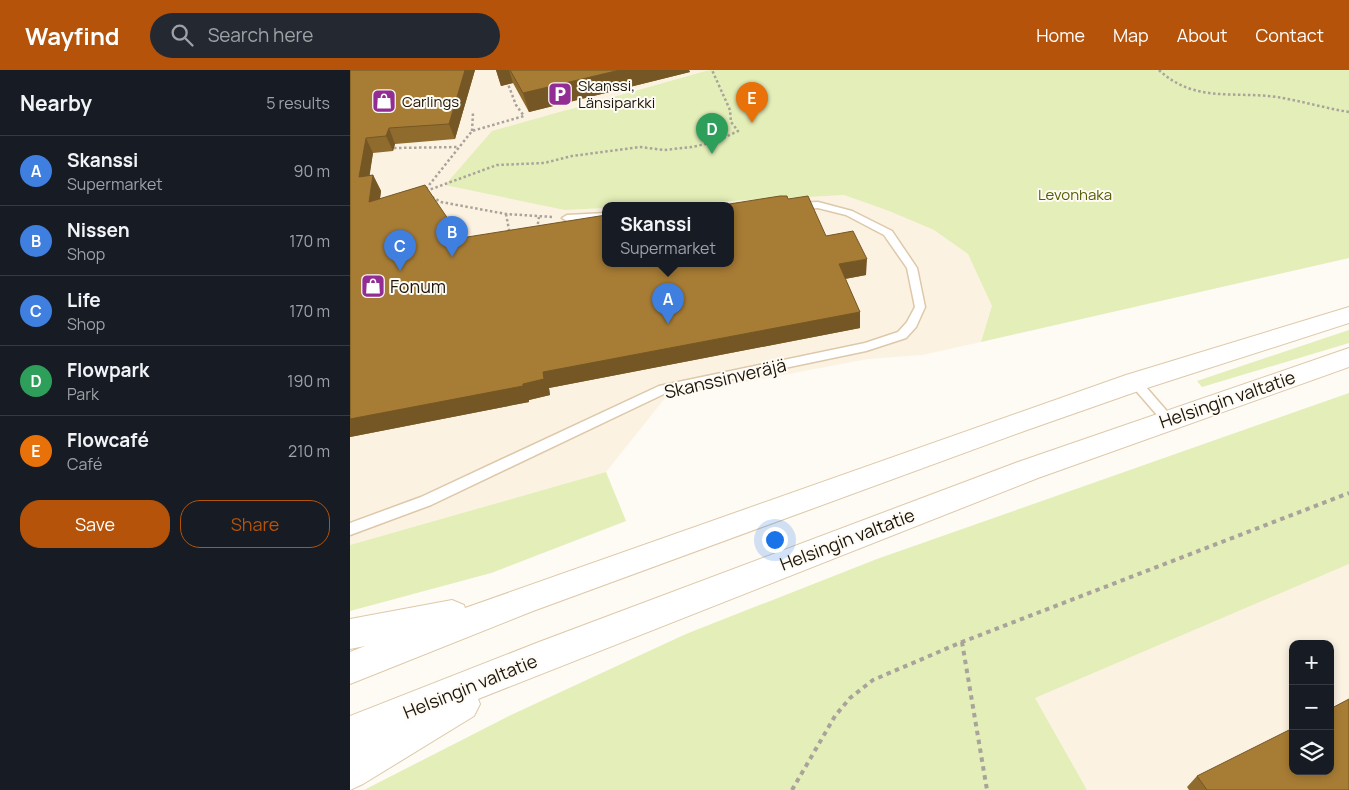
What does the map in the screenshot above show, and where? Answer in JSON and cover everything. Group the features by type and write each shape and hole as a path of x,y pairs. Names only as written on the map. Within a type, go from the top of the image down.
{"highway":[{"path":"350,668 522,602 1135,382 1349,315"},
{"name":"Helsingin valtatie","path":"350,734 538,658 1028,470 1349,357"},
{"path":"350,634 522,602"},
{"path":"350,771 538,658"}],"lane":[{"name":"Skanssinveräjä","path":"350,529 426,501 663,389 866,347 902,335 912,324 920,307 912,268 900,248 888,234 849,213 818,205 789,206"},
{"path":"567,218 602,216"},
{"path":"1135,382 1168,420"}],"path":[{"path":"423,192 497,165 544,163 572,156 640,147 664,150 692,148 715,142 738,131 732,122 730,110 712,70"},
{"path":"1159,70 1175,86 1186,90 1209,94 1266,96 1349,112"},
{"path":"423,192 472,131 524,116 516,105 508,84"},
{"path":"472,131 473,113"},
{"path":"394,148 459,147"},
{"path":"423,192 441,202 506,214 567,218"},
{"path":"440,207 441,202"},
{"path":"506,214 512,241"},
{"path":"539,217 537,229 545,229"},
{"path":"792,790 835,716 850,698 874,680 962,642 1349,493"},
{"path":"962,642 987,790"}],"shaded area":[{"path":"350,70 709,70 568,109 565,210 602,208 602,267 734,267 734,202 714,202 844,195 934,230 968,254 993,306 981,342 922,355 868,359 666,397 606,472 350,545"},
{"path":"1349,564 1349,790 1087,790 1035,698"}],"green space":[{"name":"Levonhaka","path":"709,70 1349,70 1349,258 981,342 992,306 968,254 934,230 844,195 714,202 602,202 602,208 565,210 445,185 492,131"},
{"path":"1349,330 1349,343 1202,387 1197,381"},
{"path":"1349,393 1349,564 1035,698 1087,790 364,790 511,715 686,634 877,559"},
{"path":"606,472 626,521 491,573 350,611 350,545"}],"building":[{"path":"350,70 465,70 449,124 389,128 386,136 366,138 359,177 373,175 369,202 425,185 461,238 602,216 602,267 734,267 734,203 780,196 787,196 788,199 808,196 826,236 853,231 867,259 839,264 860,312 543,372 544,379 523,384 523,386 350,419"},
{"path":"510,70 620,70 523,93"},
{"path":"1349,699 1349,790 1207,790 1197,776 1289,730 1289,775 1334,775 1334,707"}],"place":[{"name":"Skanssi, Länsiparkki","path":"560,94"},
{"name":"Carlings","path":"384,101"},
{"name":"Flowcafé","path":"752,123"},
{"name":"Flowpark","path":"712,154"},
{"name":"Nissen","path":"452,257"},
{"name":"Life","path":"400,271"},
{"name":"Fonum","path":"373,286"},
{"name":"Skanssi","path":"668,324"}]}
